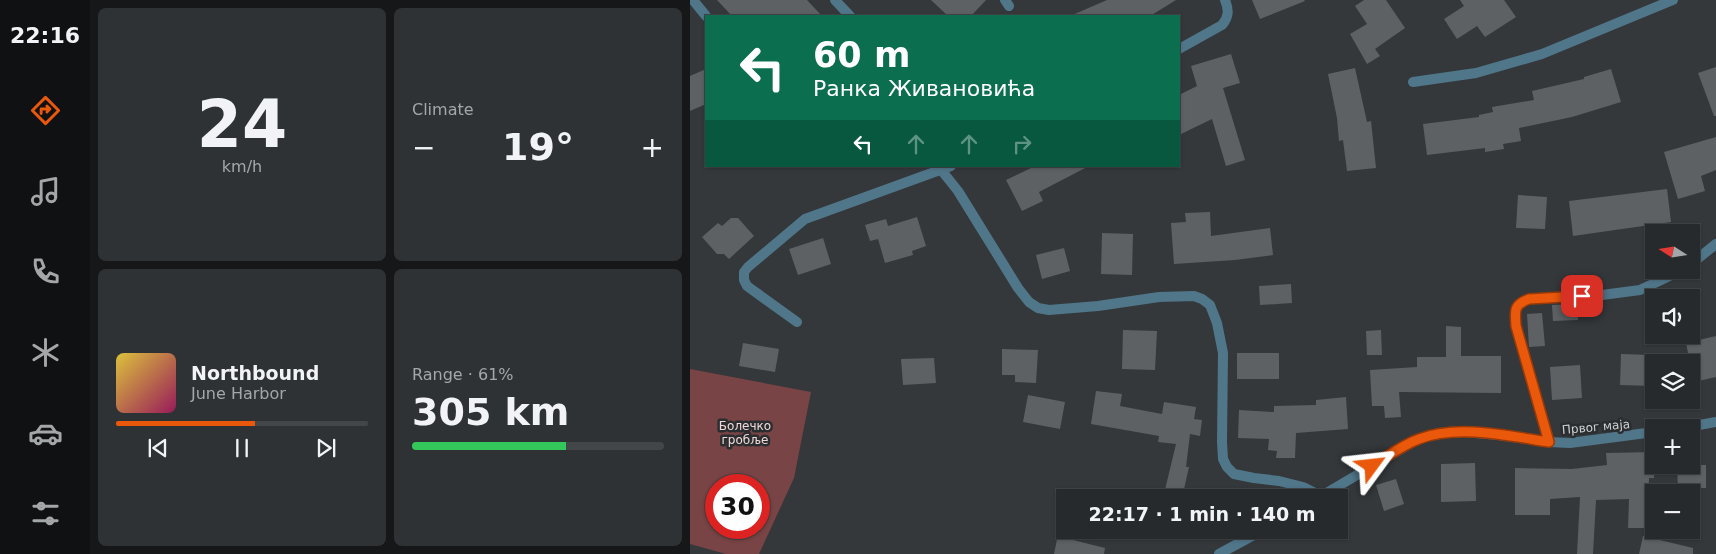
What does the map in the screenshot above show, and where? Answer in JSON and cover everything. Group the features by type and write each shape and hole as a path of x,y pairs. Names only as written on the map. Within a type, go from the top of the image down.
{"street":[{"path":"693,0 705,15"},
{"path":"835,0 849,15"},
{"path":"1180,47 1222,25 1227,20 1228,12 1225,0"},
{"path":"1413,82 1476,73 1542,54 1673,0"},
{"path":"798,322 747,286 744,280 744,272 753,261 805,219 944,168 1018,288 1029,302 1038,308 1059,311 1159,297 1194,296 1210,305 1217,323 1223,353 1222,442 1223,459 1227,467 1234,474 1279,481 1307,489"},
{"path":"1700,257 1716,244"},
{"path":"1549,442 1516,326 1516,306 1529,299 1602,295 1640,290 1663,279"},
{"path":"1700,425 1716,422"},
{"name":"Првог маја","path":"1332,489 1418,439 1438,433 1464,432 1570,443 1645,433"},
{"path":"1219,554 1246,539"}],"green space":[{"name":"Болечко гробље","path":"690,369 811,392 794,478 770,530 770,474 705,474 705,539 766,539 759,554 726,554 690,544"}],"building":[{"path":"717,0 807,0 821,15 731,15"},
{"path":"931,0 986,0 972,15 947,15"},
{"path":"1107,0 1176,0 1152,15 1072,15"},
{"path":"1252,0 1304,0 1305,1 1260,19"},
{"path":"1364,0 1386,0 1405,28 1375,49 1380,56 1367,64 1350,34 1367,24 1355,6"},
{"path":"1460,0 1504,0 1516,17 1485,37 1477,26 1457,39 1444,19 1464,6"},
{"path":"1231,54 1240,83 1223,88 1245,160 1226,166 1212,119 1180,135 1180,94 1197,86 1191,66"},
{"path":"1716,67 1716,116 1714,116 1698,73"},
{"path":"1355,68 1367,122 1371,121 1376,168 1347,171 1343,140 1339,141 1337,118 1328,74"},
{"path":"705,69 705,104 690,111 690,76"},
{"path":"1611,69 1621,102 1572,117 1519,128 1521,141 1503,144 1504,149 1485,152 1485,148 1427,155 1423,124 1479,117 1479,115 1493,112 1492,107 1534,100 1532,91 1584,79 1584,77"},
{"path":"1716,137 1716,170 1701,176 1705,191 1678,199 1664,152"},
{"path":"1033,167 1087,167 1039,192 1043,201 1022,211 1006,180"},
{"path":"1667,189 1671,222 1645,224 1645,226 1573,236 1569,201"},
{"path":"1518,195 1547,197 1545,229 1516,228"},
{"path":"1210,212 1211,236 1270,228 1273,255 1235,260 1174,264 1171,223 1186,222 1185,213"},
{"path":"917,217 926,246 912,251 913,255 885,263 878,239 870,241 865,225 886,219 888,226"},
{"path":"731,218 738,218 754,236 729,259 724,254 717,254 702,237 718,223 722,226"},
{"path":"1102,233 1133,234 1132,275 1101,274"},
{"path":"823,238 831,264 798,275 789,249"},
{"path":"1064,248 1070,271 1042,279 1036,255"},
{"path":"1291,284 1292,303 1260,305 1259,286"},
{"path":"1577,304 1578,320 1553,321 1552,305"},
{"path":"1542,313 1545,346 1529,347 1527,314"},
{"path":"1446,326 1461,327 1461,356 1501,356 1501,393 1399,392 1401,417 1385,418 1384,406 1372,406 1370,370 1417,367 1417,357 1446,357"},
{"path":"1123,330 1157,331 1155,370 1122,369"},
{"path":"1381,330 1382,355 1367,355 1366,331"},
{"path":"1716,336 1716,377 1700,381 1700,354 1688,354 1686,344 1700,344 1700,340"},
{"path":"743,343 779,349 775,372 739,366"},
{"path":"1002,349 1038,350 1036,383 1015,382 1015,375 1002,375"},
{"path":"1237,353 1279,353 1279,379 1237,379"},
{"path":"1621,354 1645,355 1645,386 1620,385"},
{"path":"934,358 936,383 903,385 901,359"},
{"path":"1580,365 1582,398 1552,400 1550,367"},
{"path":"1096,391 1122,394 1120,406 1162,414 1164,402 1196,407 1194,419 1202,420 1200,436 1190,434 1186,467 1189,467 1184,489 1165,489 1176,444 1158,442 1159,436 1091,424"},
{"path":"1028,395 1065,402 1060,429 1023,422"},
{"path":"1346,397 1348,429 1296,433 1295,458 1276,458 1277,451 1268,450 1269,439 1238,438 1239,410 1274,412 1274,406 1316,405 1316,400"},
{"path":"1645,452 1645,474 1654,474 1654,478 1649,478 1649,484 1645,484 1645,528 1628,528 1629,499 1596,500 1593,554 1577,554 1580,497 1550,499 1550,515 1515,515 1515,468 1572,469 1607,465 1606,453"},
{"path":"1475,463 1476,501 1441,502 1441,464"},
{"path":"1700,465 1706,465 1706,488 1700,488 1700,484 1678,484 1677,474 1700,474"},
{"path":"1396,479 1404,504 1384,511 1376,485"},
{"path":"1643,536 1645,539 1656,539 1693,548 1693,554 1639,554"},
{"path":"1057,539 1073,539 1105,548 1104,554 1054,554"}],"route":[{"path":"1372,466 1418,439 1438,433 1464,432 1549,442 1516,326 1516,306 1529,299 1582,296"}]}
